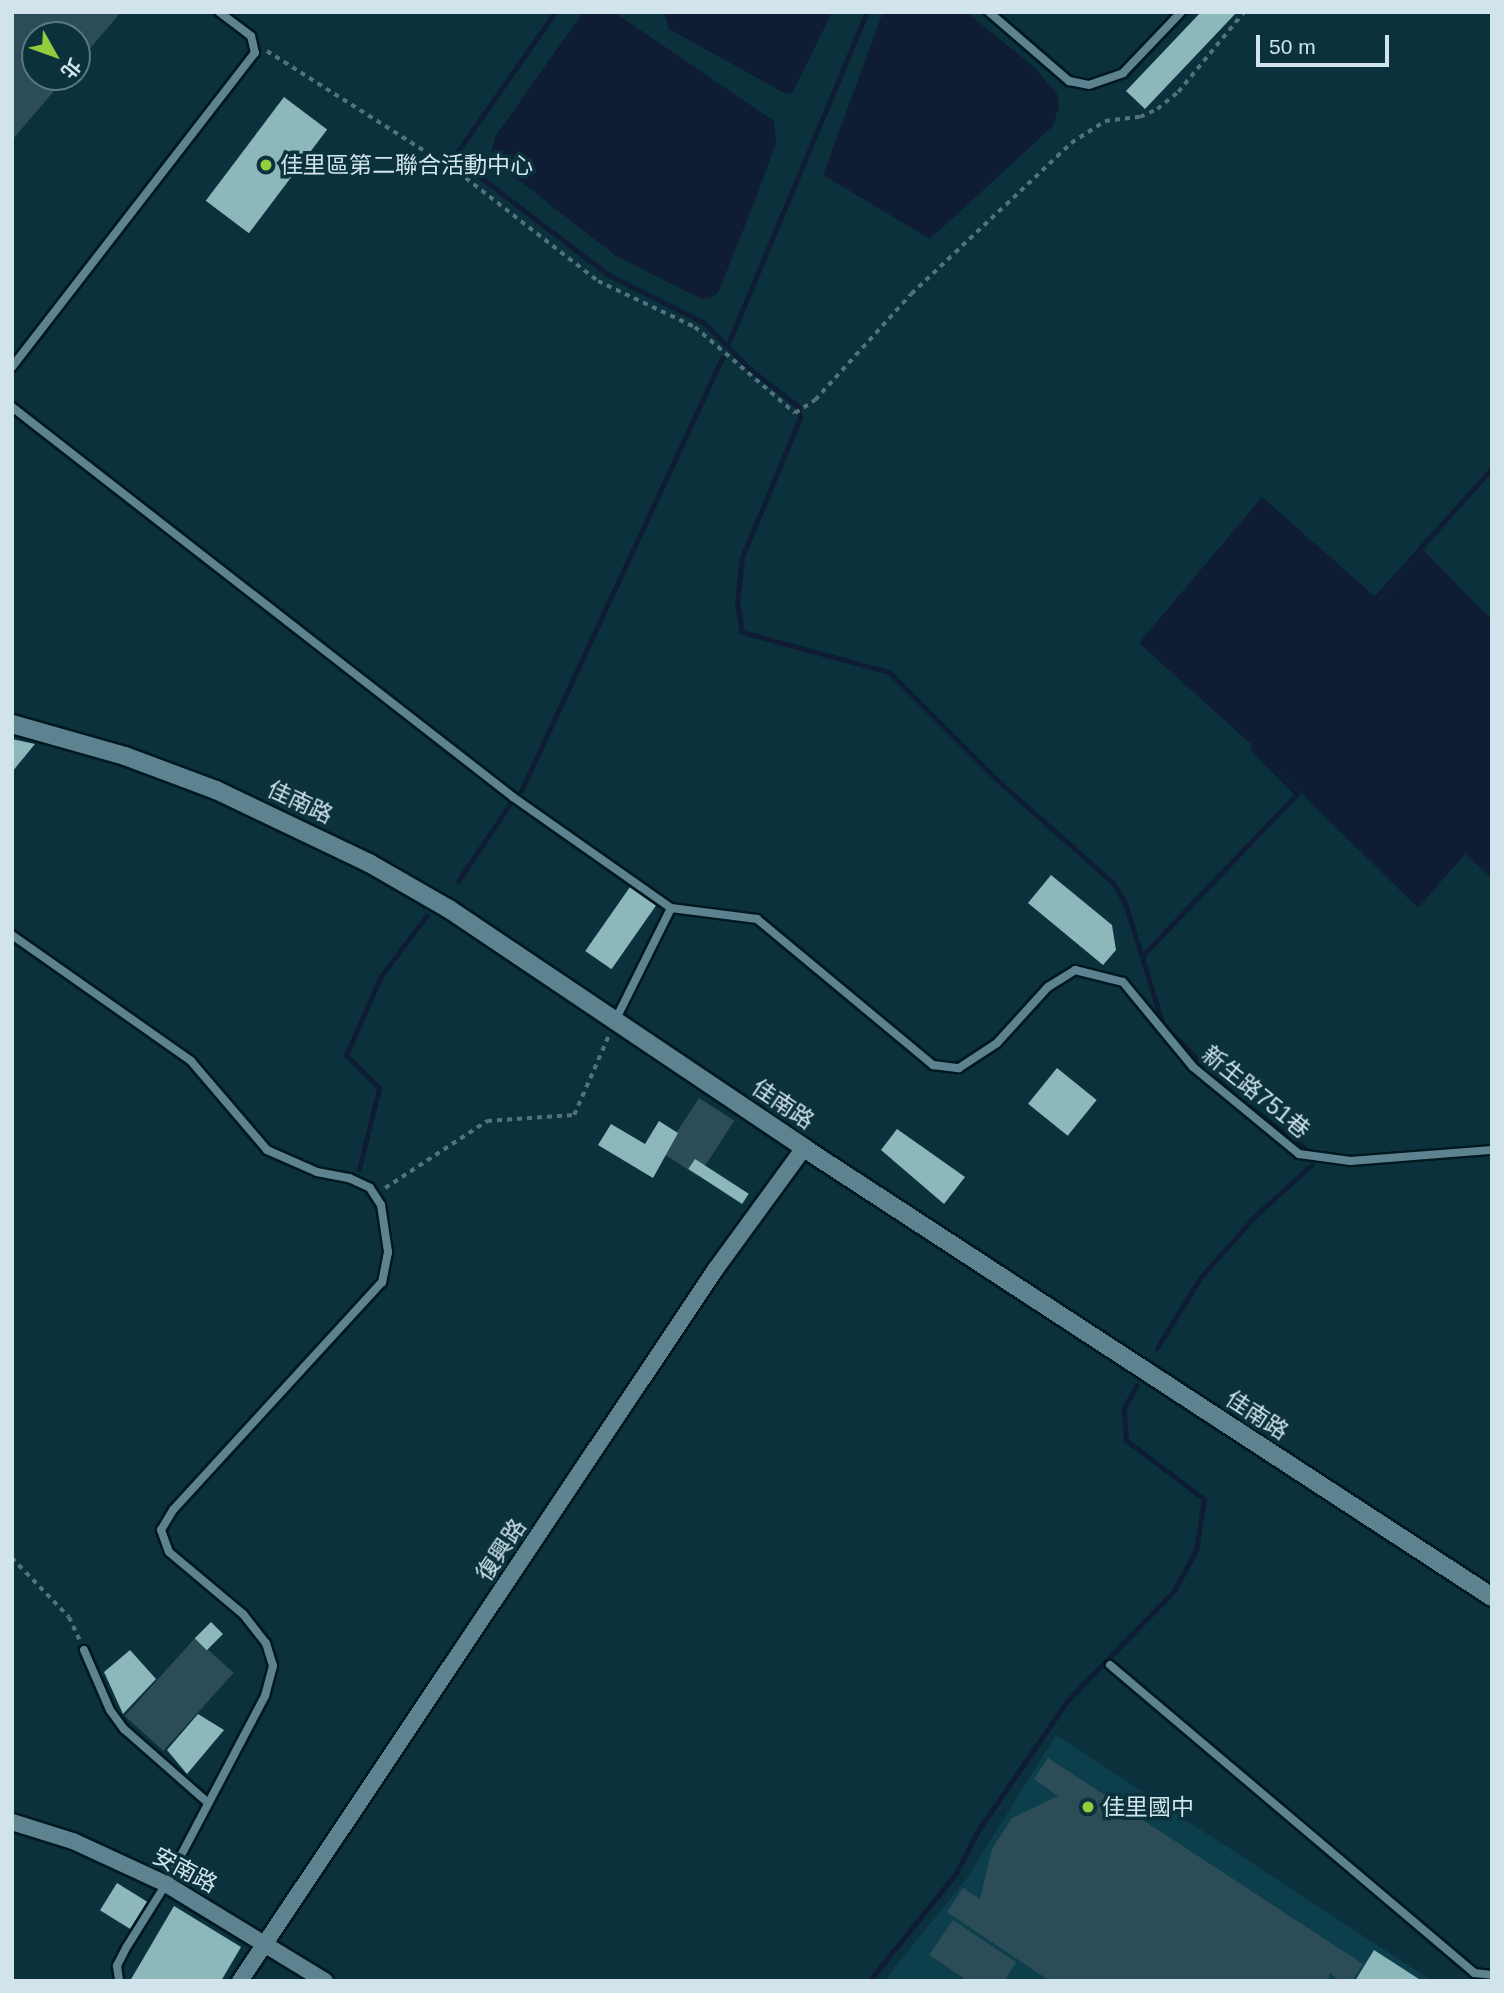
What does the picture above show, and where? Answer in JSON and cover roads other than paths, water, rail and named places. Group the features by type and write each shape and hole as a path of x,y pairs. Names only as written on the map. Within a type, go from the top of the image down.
{"street":[{"name":"佳南路","path":"12,724 125,756 190,780 346,851 449,909 804,1148 1492,1597"},
{"name":"復興路","path":"240,1981 707,1281 804,1148"},
{"name":"安南路","path":"12,1822 73,1841 166,1884 266,1941 325,1981"}],"lane":[{"path":"12,367 254,53 251,36 219,12"},
{"path":"989,12 1069,81 1089,85 1123,73 1181,12"},
{"path":"12,407 513,797 671,908 615,1021"},
{"name":"新生路751巷","path":"671,908 757,919 933,1065 959,1068 998,1043 1048,987 1076,970 1123,982 1192,1066 1299,1154 1351,1161 1492,1150"},
{"path":"12,935 191,1061 267,1150 317,1172 349,1178 370,1188 381,1205 388,1252 382,1282 173,1510 161,1530 169,1552 243,1614 266,1643 273,1666 265,1696 166,1884 117,1966 119,1981"},
{"path":"84,1650 110,1710 124,1729 207,1802"},
{"path":"1110,1665 1474,1973 1492,1975"}],"waterway":[{"path":"555,12 454,157 607,274 703,322 751,370 798,406 800,418 742,557 737,602 742,632 889,672 996,779 1113,883 1125,903 1163,1025 1233,1094 1305,1148"},
{"path":"728,344 867,12"},
{"path":"521,791 722,357"},
{"path":"1373,601 1492,468"},
{"path":"1142,956 1297,794 1253,749 1259,742"},
{"path":"458,881 510,804"},
{"path":"359,1169 379,1088 346,1055 381,976 427,915"},
{"path":"1157,1348 1200,1278 1253,1218 1311,1165"},
{"path":"869,1981 956,1873 977,1832 1067,1701 1174,1591 1196,1550 1204,1499 1126,1440 1124,1408 1137,1385"}],"place":[{"name":"佳里區第二聯合活動中心","path":"266,165"},
{"name":"佳里國中","path":"1088,1807"}]}
